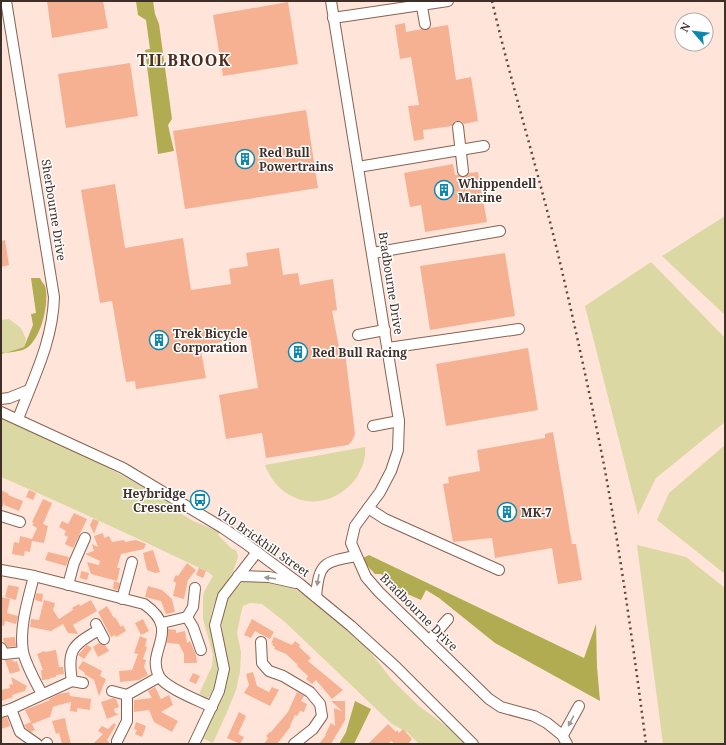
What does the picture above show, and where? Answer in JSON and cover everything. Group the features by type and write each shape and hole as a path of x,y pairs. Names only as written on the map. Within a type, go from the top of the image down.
{"street":[{"name":"Sherbourne Drive","path":"6,1 5,19 54,297 52,328 18,419"},
{"name":"Bradbourne Drive","path":"330,1 373,254 399,421 398,450 391,471 380,492 355,526 351,543 366,577 379,592 477,688 501,707 534,716 547,723 565,740"},
{"path":"333,18 422,3 448,1"},
{"path":"422,3 425,24"},
{"path":"458,127 463,171"},
{"path":"358,167 484,146"},
{"path":"373,254 500,231"},
{"path":"388,348 519,329"},
{"path":"358,335 385,330"},
{"path":"1,399 9,398 29,390"},
{"name":"V10 Brickhill Street","path":"1,412 123,468 223,528 245,543 300,584 351,626 396,667 473,744"},
{"path":"373,426 399,421"},
{"path":"368,508 385,519 499,570"},
{"path":"1,516 22,521"},
{"path":"68,585 74,563 85,538"},
{"path":"199,743 219,691 224,669 215,625 223,596 257,552"},
{"path":"316,597 320,571 325,565 333,560 356,556"},
{"path":"122,599 132,562"},
{"path":"1,570 34,576 144,604 154,611 162,624 162,636 156,664 159,677 171,688 212,707"},
{"path":"34,576 22,633 23,652 29,669 42,694"},
{"path":"238,576 269,577 300,584"},
{"path":"162,624 187,617 193,607 195,588"},
{"path":"187,617 193,627 202,650"},
{"path":"429,641 448,619"},
{"path":"72,681 70,666 72,651 83,639 99,631"},
{"path":"262,642 262,663 269,671 297,683 310,692 320,704 322,716 313,729 294,744"},
{"path":"1,648 4,654 23,652"},
{"path":"112,691 127,695 159,677"},
{"path":"1,712 12,709 72,681 83,683"},
{"path":"117,744 127,721 127,695"},
{"path":"565,740 579,706"},
{"path":"12,709 20,732 43,744"}],"shaded area":[{"path":"136,1 153,1 155,14 159,24 172,119 168,125 174,151 158,154 145,50 150,49 146,20 138,15"},
{"path":"725,216 725,315 662,256"},
{"path":"651,262 725,338 725,422 656,478 638,515 585,306"},
{"path":"31,278 40,278 45,286 45,311 40,330 31,345 25,349 1,354 1,352 5,353 24,347 33,325 31,314 36,313"},
{"path":"9,319 21,328 26,339 24,347 5,353 1,352 1,320"},
{"path":"1,418 92,459 165,499 180,513 193,521 220,532 218,535 232,549 236,550 238,556 233,571 215,602 211,616 210,628 216,653 217,674 213,690 207,698 199,694 212,666 213,655 203,619 203,597 204,592 213,576 208,572 131,535 1,477"},
{"path":"725,445 725,574 657,520 669,493"},
{"path":"365,447 364,462 355,480 347,488 335,496 323,500 311,501 289,495 279,487 271,477 265,465"},
{"path":"637,545 686,557 725,588 725,744 663,744"},
{"path":"369,555 584,658 596,624 597,667 600,701 495,643 439,598 426,590 421,600 398,590 381,574 375,574 361,559"},
{"path":"245,581 282,582 295,589 331,614 367,648 393,681 419,706 457,734 466,744 419,744 407,732 392,724 285,622 262,604 250,603 243,606 237,633 241,652 240,671 236,690 213,743 202,738 220,701 228,676 222,632 225,603 236,588"},
{"path":"355,701 371,709 354,744 339,744 346,732"}],"building":[{"path":"47,1 103,1 108,28 52,38"},
{"path":"288,2 298,64 223,76 213,15"},
{"path":"405,23 406,32 422,29 426,30 448,25 456,80 471,77 478,121 464,124 461,121 457,121 454,122 452,126 423,130 424,139 414,141 408,106 419,105 411,57 400,59 395,25"},
{"path":"130,63 138,116 66,128 58,74"},
{"name":"Red Bull Powertrains","path":"306,110 318,188 185,209 173,131"},
{"name":"Whippendell Marine","path":"453,164 455,175 464,177 469,173 478,172 487,222 425,232 421,205 410,207 404,173"},
{"path":"115,184 125,248 183,238 191,290 231,284 229,269 248,266 246,253 279,248 283,275 298,273 300,285 333,279 337,310 332,311 339,347 345,352 355,434 352,441 348,445 266,458 262,433 226,439 219,395 258,388 250,337 200,346 206,378 136,389 135,381 126,382 112,301 100,303 81,190"},
{"path":"5,240 9,265 1,267 1,241"},
{"path":"505,253 515,316 430,330 420,266"},
{"path":"528,348 538,410 446,426 436,364"},
{"name":"MK-7","path":"553,432 572,544 576,544 582,580 558,584 552,548 495,558 492,538 453,542 443,484 449,483 448,477 480,471 477,450 545,438 545,434"},
{"path":"1,490 9,494 8,495 23,501 19,511 4,505 5,501 1,510"},
{"path":"29,490 36,493 33,500 26,497"},
{"path":"43,499 52,503 43,524 48,526 44,543 32,541 30,552 25,551 24,556 12,554 14,542 19,543 20,536 32,539 37,528 32,525 34,523 32,522"},
{"path":"74,513 87,519 73,548 65,544 68,537 64,535 66,531 59,527 62,521 68,524"},
{"path":"93,519 99,521 94,534 90,525"},
{"path":"103,533 104,538 109,536 112,542 136,540 146,544 144,549 121,554 117,568 120,568 117,581 91,574 87,562 99,565 100,561 85,554 94,551 92,544 98,547 94,536"},
{"path":"153,550 160,572 155,573 147,570 143,553"},
{"path":"48,552 69,557 66,566 45,560"},
{"path":"187,563 196,570 188,580 184,599 173,596 176,583 173,581 176,575 178,576"},
{"path":"199,568 206,571 203,578 196,575"},
{"path":"81,571 89,573 87,580 80,578"},
{"path":"114,581 120,583 118,590 113,589"},
{"path":"8,585 19,587 16,600 5,597"},
{"path":"148,586 162,590 172,599 175,612 166,614 161,601 145,597"},
{"path":"36,593 43,594 42,602 35,600"},
{"path":"1,597 10,599 7,613 18,616 16,624 5,621 4,626 1,625"},
{"path":"44,600 55,603 53,610 59,619 73,610 72,608 79,604 80,606 91,600 97,611 73,625 78,634 68,633 63,624 51,631 30,627 31,619 39,620"},
{"path":"107,606 114,618 115,617 121,627 123,625 126,631 116,637 115,635 111,637 98,612"},
{"path":"143,619 149,631 141,635 135,623"},
{"path":"252,619 274,632 270,639 255,631 251,638 244,635"},
{"path":"168,629 176,630 176,633 185,631 187,643 190,641 196,655 197,663 184,663 184,654 179,644 167,643"},
{"path":"140,636 147,639 145,646 147,647 143,659 146,660 144,667 148,675 139,680 120,682 119,671 132,670 138,654 134,653"},
{"path":"15,637 16,646 8,647 3,638"},
{"path":"274,637 292,645 295,641 311,658 308,661 343,690 332,699 316,680 312,684 306,679 308,676 297,666 298,665 286,654 274,649 275,647 272,645 273,643 271,643"},
{"path":"99,643 105,645 109,651 98,657 93,647"},
{"path":"87,645 92,648 84,659 78,655"},
{"path":"56,650 59,667 63,667 64,674 56,675 56,677 50,678 51,679 42,680 41,670 43,670 37,654 44,651"},
{"path":"5,660 13,660 14,662 17,661 20,671 10,674"},
{"path":"83,661 102,671 100,676 106,679 99,696 94,680 78,668"},
{"path":"253,672 257,686 269,692 272,687 279,690 270,706 244,693 249,685 246,674"},
{"path":"193,673 200,676 196,684 189,681"},
{"path":"11,677 27,686 25,691 12,695 13,697 1,701 1,690 10,688 9,685 13,684"},
{"path":"155,687 161,699 169,695 173,705 161,712 178,721 172,732 154,722 149,710 134,712 134,700 152,698 148,691"},
{"path":"69,692 70,696 91,699 90,710 77,708 77,712 70,711 71,702 59,705 53,707 50,717 32,724 35,730 31,732 26,728 24,725 31,722 25,710 50,700 49,699 59,694"},
{"path":"297,692 304,696 301,701 307,704 304,712 300,711 297,716 295,715 291,726 277,744 264,744 268,738 266,736 288,712"},
{"path":"113,698 116,699 119,707 114,709 115,713 119,714 107,719 101,702"},
{"path":"331,701 345,701 345,720 331,744 319,744 326,735 331,723 335,726 334,708 342,711"},
{"path":"239,712 246,716 238,734 244,737 240,744 227,738"},
{"path":"7,717 10,726 1,729 1,718"},
{"path":"65,718 71,744 62,744 59,733 56,734 52,721"},
{"path":"136,722 146,726 142,737 135,734 137,730 134,729"},
{"path":"114,723 116,725 107,740 110,744 93,744 103,734 98,731 102,726 108,729"},
{"path":"388,724 399,733 403,729 412,739 408,744 395,744 391,741 388,744 368,744"}],"railway":[{"path":"492,1 554,237 594,416 622,569 646,744"}],"place":[{"name":"Red Bull Powertrains","path":"245,159"},
{"name":"Whippendell Marine","path":"444,190"},
{"name":"Trek Bicycle Corporation","path":"159,340"},
{"name":"Red Bull Racing","path":"298,352"},
{"name":"Heybridge Crescent","path":"200,500"},
{"name":"MK-7","path":"507,512"}],"district":[{"name":"TILBROOK","path":"184,60"}]}
